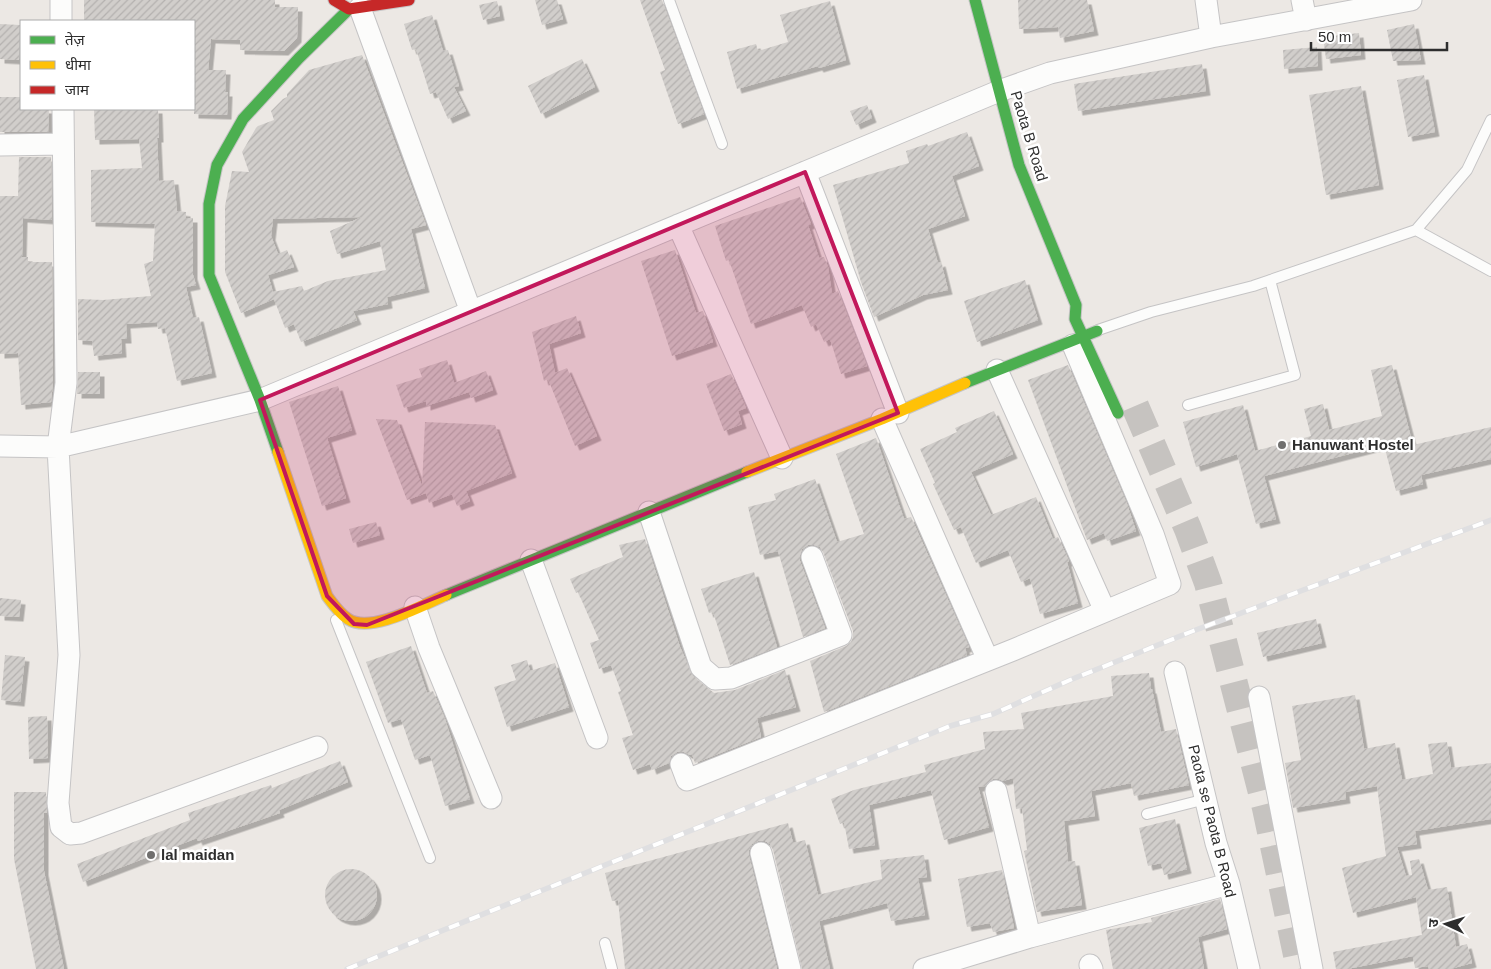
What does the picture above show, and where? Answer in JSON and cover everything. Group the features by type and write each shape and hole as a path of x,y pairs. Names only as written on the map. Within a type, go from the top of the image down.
{"street":[{"path":"61,0 62,20"},
{"path":"333,0 354,9 471,312"},
{"path":"409,0 354,9 299,58 243,119 217,165 209,204 209,275 260,400 327,596 337,610 354,624 367,625 377,623 890,416 1076,338 1095,327"},
{"name":"Paota B Road","path":"975,0 1019,165 1076,305 1095,327"},
{"path":"1206,0 1211,37"},
{"path":"0,446 58,447 260,400 999,91 1050,73 1211,37 1304,10 1401,1"},
{"path":"63,110 66,383 58,447 69,655 58,803 61,827 70,834 81,833 316,747"},
{"path":"0,145 63,144"},
{"path":"804,172 890,416 988,660"},
{"path":"678,225 782,458"},
{"name":"Paota B Road","path":"1076,305 1076,338 1118,413"},
{"path":"681,764 687,780 988,660 1170,584 1153,534 1076,338"},
{"path":"997,370 1105,611"},
{"path":"649,512 701,667 715,679 731,678 841,635 812,557"},
{"path":"531,560 597,738"},
{"path":"415,607 429,648 491,798"},
{"name":"Paota se Paota B Road","path":"1175,672 1216,843 1229,884 1249,969"},
{"path":"1259,696 1312,969"},
{"path":"996,791 1030,937"},
{"path":"761,853 790,969"},
{"path":"924,969 1030,937 1229,884"}],"lane":[{"path":"669,0 722,144"},
{"path":"1095,327 1252,286 1416,230 1467,170 1491,120"},
{"path":"1416,230 1491,271"},
{"path":"1188,405 1295,375 1270,280"},
{"path":"327,596 430,858"},
{"path":"1147,814 1206,798"},
{"path":"605,943 612,969"}],"highlighted area":[{"path":"805,172 898,413 367,625 354,624 327,596 260,400"}],"building":[{"path":"84,0 275,0 275,7 298,7 297,38 284,51 240,50 240,40 211,39 208,70 226,70 225,92 228,92 227,115 194,114 195,20 84,20"},
{"path":"535,0 557,0 563,19 542,25"},
{"path":"640,0 662,0 704,114 678,124 660,72 665,70"},
{"path":"1018,0 1087,0 1094,31 1060,38 1058,27 1019,29"},
{"path":"497,1 500,16 483,20 479,5"},
{"path":"830,1 846,60 737,89 727,52 756,44 758,51 788,42 780,15"},
{"path":"432,15 443,51 448,50 459,86 454,87 466,111 448,119 436,92 430,94 416,49 412,50 404,24"},
{"path":"0,24 20,25 19,60 0,59"},
{"path":"1414,24 1421,60 1393,61 1387,30"},
{"path":"1359,33 1361,55 1326,59 1323,37"},
{"path":"1317,47 1318,66 1284,69 1283,50"},
{"path":"362,55 426,225 411,229 425,288 387,297 388,304 353,311 357,320 301,342 294,324 285,328 274,299 241,313 225,272 225,206 232,171 249,172 242,152 256,128 274,120 271,111 287,97 287,94 309,70","holes":["362,217 330,231 337,254 380,241 386,270 328,281 304,291 302,286 273,292 268,275 294,267 287,250 278,254 271,236 273,219"]},
{"path":"582,59 595,87 541,114 528,86"},
{"path":"1202,64 1206,91 1078,111 1074,84"},
{"path":"1424,75 1435,132 1408,137 1397,80"},
{"path":"1361,86 1379,185 1326,195 1309,95"},
{"path":"0,97 20,97 20,110 49,110 48,132 0,132"},
{"path":"867,105 872,118 856,125 850,111"},
{"path":"94,110 158,110 159,181 174,180 177,211 186,212 186,218 193,218 193,275 196,285 186,287 193,318 199,317 212,373 177,381 165,328 158,329 157,322 126,324 127,339 121,339 122,353 94,356 92,341 78,340 78,299 103,300 151,296 144,264 153,261 155,224 91,222 91,170 142,168 139,139 95,140"},
{"path":"967,132 979,166 952,176 965,216 928,229 938,263 941,262 948,290 923,295 874,317 861,282 833,185 909,163 906,151 927,144 928,146"},
{"path":"19,157 51,157 52,220 23,218 22,257 28,257 28,262 52,262 53,382 51,402 21,405 18,353 0,354 0,196 18,196"},
{"path":"800,197 811,224 808,225 819,258 824,257 828,267 832,294 838,291 867,366 841,374 830,339 824,342 816,324 811,327 802,305 751,324 729,260 726,261 715,226"},
{"path":"675,250 696,313 703,311 713,342 672,356 641,261"},
{"path":"1025,280 1038,320 977,342 964,301"},
{"path":"576,316 581,333 549,344 555,373 567,368 597,436 575,446 548,379 544,381 532,332"},
{"path":"447,360 454,383 486,371 493,390 471,398 469,392 426,406 426,401 404,408 396,385 422,377 419,369"},
{"path":"1068,365 1127,504 1136,531 1107,541 1104,533 1087,540 1028,380"},
{"path":"1392,365 1413,445 1491,427 1491,459 1421,475 1423,484 1396,491 1384,445 1264,476 1276,519 1256,524 1237,454 1196,467 1183,422 1243,405 1255,451 1311,436 1304,409 1323,404 1329,430 1382,416 1371,370"},
{"path":"78,372 100,372 100,394 77,394"},
{"path":"731,374 746,408 738,411 742,424 724,431 706,384"},
{"path":"338,386 352,430 327,438 346,498 322,506 289,402"},
{"path":"994,411 1013,454 971,472 991,515 1036,497 1053,539 1058,537 1069,561 1067,562 1078,603 1040,614 1030,578 1021,582 1008,550 976,563 961,527 954,530 933,484 935,483 920,449 957,432 955,428"},
{"path":"376,419 397,420 422,486 425,422 495,425 512,473 466,491 470,501 457,506 452,494 429,503 426,493 407,500"},
{"path":"876,438 904,519 911,517 969,647 965,648 967,655 824,712 810,661 846,646 851,642 853,631 823,552 820,547 808,545 802,549 800,561 825,628 803,637 778,551 760,555 748,507 776,500 774,494 815,479 837,542 864,534 836,454"},
{"path":"376,522 380,535 353,543 349,529"},
{"path":"645,539 680,647 693,676 714,693 735,690 785,670 796,707 757,718 761,737 695,763 692,754 677,752 671,756 669,763 652,770 650,764 633,770 622,738 633,735 618,692 621,691 611,665 599,669 590,643 599,640 578,592 576,593 570,579 623,557 619,545"},
{"path":"754,572 777,647 730,665 713,612 709,613 701,589"},
{"path":"0,598 21,600 19,617 0,616"},
{"path":"1316,619 1322,643 1263,657 1257,633"},
{"path":"411,646 427,693 433,691 445,719 470,799 445,806 430,755 415,760 401,719 388,723 366,662"},
{"path":"5,655 25,657 20,702 1,700"},
{"path":"527,660 530,671 555,663 569,707 507,727 494,687 516,680 511,665"},
{"path":"1149,673 1161,732 1176,729 1189,785 1134,796 1131,783 1091,791 1095,816 1064,821 1068,862 1075,861 1082,905 1037,912 1024,851 1027,850 1022,808 1016,809 1013,778 1003,781 993,779 985,786 978,787 989,827 944,840 931,790 869,805 875,845 849,849 844,822 840,824 831,799 854,790 926,772 924,765 985,749 983,732 1024,729 1021,713 1113,696 1111,676"},
{"path":"1355,695 1364,749 1395,743 1402,780 1433,774 1428,744 1447,742 1451,768 1491,763 1491,819 1415,831 1417,844 1397,847 1406,876 1412,875 1410,861 1419,859 1428,890 1447,887 1456,947 1467,944 1472,963 1450,969 1429,969 1428,966 1415,968 1413,956 1347,969 1336,969 1333,952 1422,935 1416,897 1353,913 1342,868 1386,856 1377,786 1345,792 1346,799 1293,808 1285,763 1301,760 1292,706"},
{"path":"47,716 48,758 29,759 28,717"},
{"path":"340,761 348,782 279,810 280,813 198,841 197,838 83,882 77,864 190,820 188,813 271,785 272,788"},
{"path":"14,792 46,792 47,813 44,813 44,871 64,969 36,969 14,859"},
{"path":"1175,819 1187,869 1164,875 1161,863 1148,866 1139,828"},
{"path":"788,823 793,843 805,840 818,895 882,879 880,860 924,855 927,877 918,878 925,915 891,921 887,903 819,921 830,969 802,969 773,850 770,844 765,841 758,841 752,844 749,856 777,969 625,969 618,900 612,901 605,873"},
{"path":"351,869 361,871 369,877 375,885 377,895 375,905 369,913 361,919 351,921 341,919 333,913 327,905 325,895 327,885 333,877 341,871"},
{"path":"1002,870 1014,928 993,932 990,923 967,927 958,879"},
{"path":"1220,899 1227,929 1198,937 1204,969 1113,969 1106,930 1152,922 1151,918"}],"tunnel":[{"path":"1135,406 1188,529 1208,583 1266,808 1300,969"}],"railway":[{"path":"347,969 950,726 993,714 1070,680 1193,631 1491,520"}],"traffic: fast":[{"path":"975,0 1019,165 1076,305 1075,319 1118,413"},
{"path":"278,452 260,400 209,275 209,204 217,165 243,119 299,58 349,9"},
{"path":"965,383 1097,331"},
{"path":"446,595 747,472"}],"traffic: slow":[{"path":"747,472 882,419 965,383"},
{"path":"278,452 327,596 345,617 358,623 382,621 446,595"}],"traffic: jam":[{"path":"334,0 349,9 409,0"}],"place":[{"name":"Hanuwant Hostel","path":"1282,445"},
{"name":"lal maidan","path":"151,855"}]}
